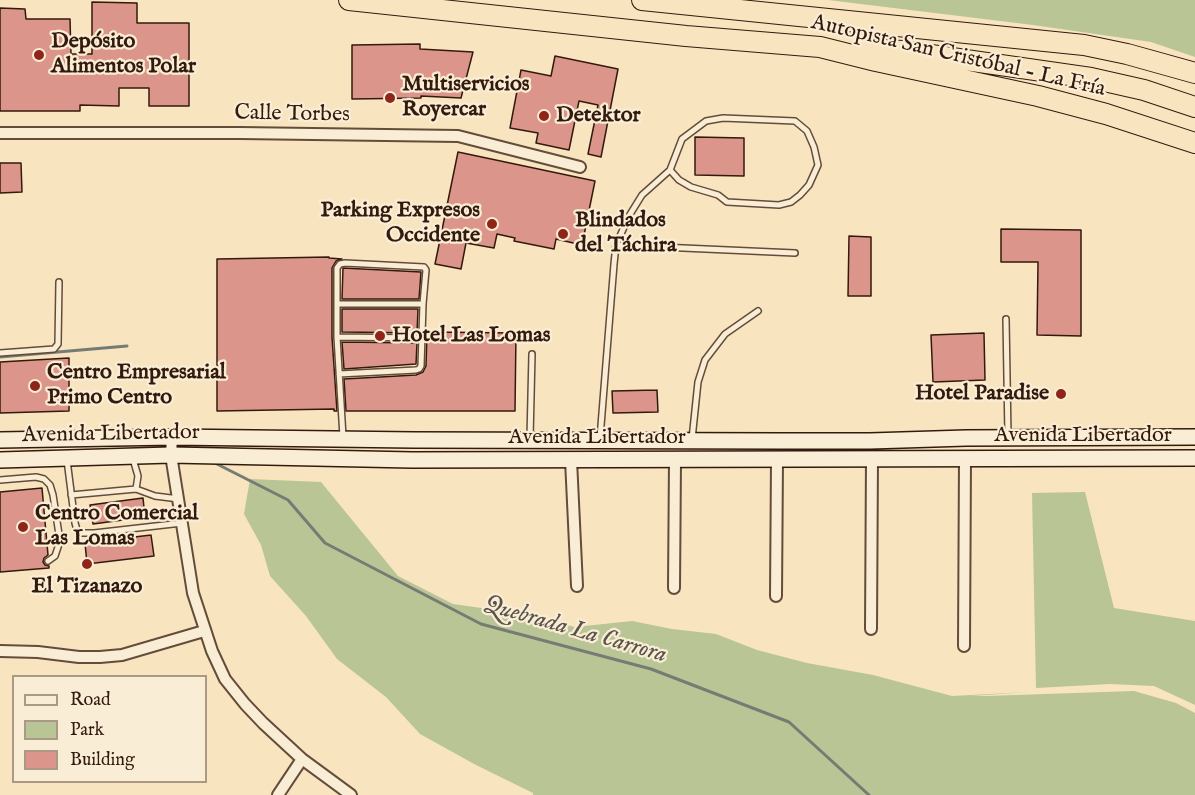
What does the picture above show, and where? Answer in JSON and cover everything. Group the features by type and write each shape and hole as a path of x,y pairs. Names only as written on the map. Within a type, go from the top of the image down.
{"highway":[{"name":"Autopista San Cristóbal - La Fría","path":"349,0 686,36 820,47 1038,96 1106,114 1195,143"},
{"name":"Autopista San Cristóbal - La Fría","path":"642,0 1084,45 1195,73"},
{"path":"820,47 903,51 1091,78 1144,90 1195,107"}],"main road":[{"name":"Avenida Libertador","path":"0,440 172,437 870,441 1195,437"},
{"name":"Avenida Libertador","path":"0,460 171,455 412,460 1195,458"}],"street":[{"name":"Calle Torbes","path":"0,134 240,133 458,136 580,167"},
{"path":"172,437 171,455 193,593 204,631 225,679 262,723 303,759 351,795"},
{"path":"871,629 872,458"},
{"path":"964,646 965,459"},
{"path":"572,460 577,586"},
{"path":"674,588 675,460"},
{"path":"776,596 777,460"},
{"path":"0,651 38,652 79,657 122,655 204,631"},
{"path":"278,795 303,759"}],"lane":[{"path":"600,440 616,245 629,216 642,195 669,170 682,140 706,121 723,118 795,121 807,131 818,165 809,185 800,195 791,202 779,205 727,202 718,195 691,187 669,170"},
{"path":"616,245 795,253"},
{"path":"339,374 416,370 421,366 426,270 424,267 345,263 340,264 337,268 337,337 339,374 343,438"},
{"path":"0,353 54,350 58,344 59,282"},
{"path":"337,304 423,304"},
{"path":"692,440 698,382 705,360 725,334 758,311"},
{"path":"1006,319 1008,438"},
{"path":"337,337 422,338"},
{"path":"530,440 532,354"},
{"path":"132,457 138,476 136,489"},
{"path":"67,458 78,532 94,533 182,523"},
{"path":"0,480 36,477 44,479 50,485 60,541 55,556 48,561"},
{"path":"71,495 136,489 154,496 179,499"}],"green space":[{"path":"828,0 1195,0 1195,57 1151,42"},
{"path":"250,479 321,482 398,576 453,604 531,615 575,627 632,621 716,634 757,650 807,663 873,675 952,696 1029,692 971,696 1134,691 1176,703 1195,713 1195,795 533,795 420,734 386,697 337,659 306,616 270,576 261,545 244,514"},
{"path":"1085,492 1114,608 1195,621 1195,705 1154,686 1110,684 1036,688 1032,493"}],"building":[{"path":"92,2 137,3 137,23 189,23 189,106 149,106 149,88 119,88 119,106 80,105 80,111 0,111 0,8 25,9 26,19 70,19 71,54 92,54"},
{"path":"420,44 420,49 473,52 461,98 421,96 421,98 352,99 352,45"},
{"name":"Detektor","path":"555,56 618,69 601,157 588,154 598,105 579,101 569,150 536,143 538,133 510,128 521,70 551,76"},
{"path":"695,137 744,138 744,176 695,175"},
{"path":"458,152 595,181 582,245 556,239 554,249 514,241 515,238 497,234 494,248 466,243 461,269 435,264"},
{"path":"0,163 21,163 22,192 0,193"},
{"path":"1001,229 1081,230 1081,336 1037,335 1038,262 1001,262"},
{"path":"849,236 871,237 871,296 848,296"},
{"path":"329,257 342,259 336,261 332,268 332,337 337,411 334,409 217,411 217,259"},
{"path":"343,268 421,272 419,299 342,299"},
{"path":"342,309 418,309 417,333 342,332"},
{"path":"427,332 516,333 515,411 346,411 344,379 416,375 423,372 426,366"},
{"path":"984,333 985,380 933,382 931,335"},
{"path":"342,342 417,343 416,364 344,369"},
{"name":"Centro Empresarial Primo Centro","path":"69,358 69,411 0,413 0,362"},
{"path":"657,390 658,412 613,413 612,391"},
{"name":"Centro Comercial Las Lomas","path":"42,488 48,555 43,562 49,568 0,572 0,492"},
{"path":"143,498 145,517 93,524 90,505"},
{"path":"151,535 154,556 87,564 85,543"}],"waterway":[{"name":"Quebrada La Carrora","path":"0,357 127,346"},
{"name":"Quebrada La Carrora","path":"213,462 288,500 325,543 481,624 651,669 789,722 869,795"}],"place":[{"name":"Depósito Alimentos Polar","path":"39,55"},
{"name":"Multiservicios Royercar","path":"390,98"},
{"name":"Detektor","path":"544,116"},
{"name":"Parking Expresos Occidente","path":"492,224"},
{"name":"Blindados del Táchira","path":"563,234"},
{"name":"Hotel Las Lomas","path":"380,336"},
{"name":"Centro Empresarial Primo Centro","path":"35,386"},
{"name":"Hotel Paradise","path":"1061,394"},
{"name":"Centro Comercial Las Lomas","path":"23,527"},
{"name":"El Tizanazo","path":"87,564"}]}
